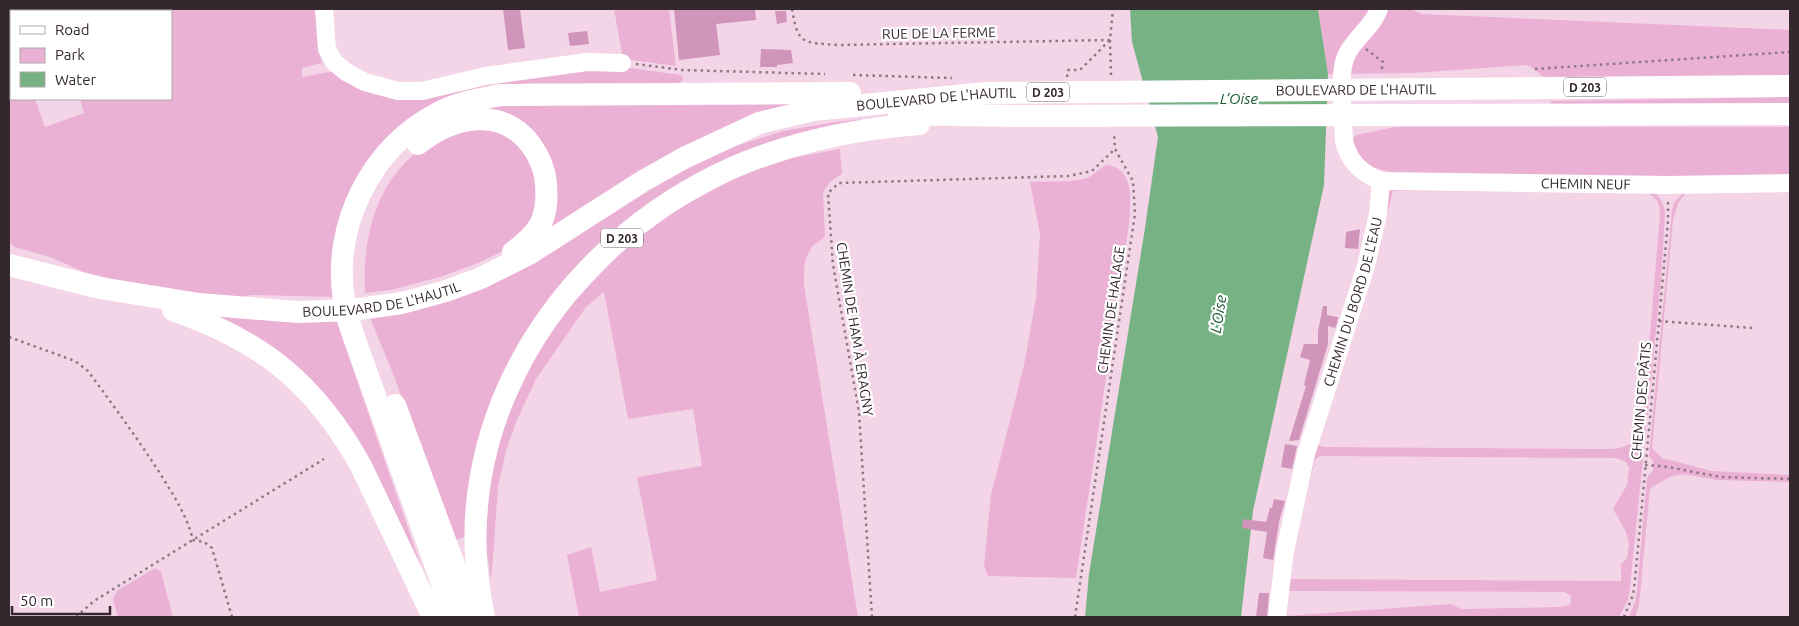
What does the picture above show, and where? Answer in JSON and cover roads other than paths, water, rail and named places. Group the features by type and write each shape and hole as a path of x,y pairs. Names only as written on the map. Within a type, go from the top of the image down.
{"main road":[{"name":"BOULEVARD DE L'HAUTIL","path":"9,265 113,291 222,307 263,311 317,312 352,310 402,303 464,285 514,262 664,168 760,123 799,112 986,93 1110,86 1380,84 1790,86"},
{"name":"D 203","path":"454,617 368,354 347,316 349,277 344,239 356,202 376,166 398,141 439,112 464,102 500,95 986,93"},
{"name":"BOULEVARD DE L'HAUTIL","path":"718,142 798,123 842,118 922,114 1020,116 1110,122 1379,115 1790,114"},
{"name":"D 203","path":"484,617 479,594 475,540 479,489 490,436 510,382 533,338 560,300 595,262 643,222 689,191 732,168 770,154 814,140 881,126 1020,116"},
{"name":"D 203","path":"349,277 364,220 375,195 396,164 422,141 441,129 470,119 490,119 514,129 527,140 536,154 545,178 546,207 541,224 530,238 498,264 464,285"},
{"path":"9,249 72,271 92,286"},
{"path":"113,291 196,318 232,334 264,353 306,388 323,407 348,442 433,617"},
{"path":"368,354 474,617"}],"street":[{"path":"324,9 327,49 334,62 360,80 398,91 422,90 486,76 587,62 622,63"},
{"path":"1379,9 1371,25 1347,54 1343,72 1345,148 1355,165 1370,176 1381,181"},
{"name":"CHEMIN NEUF","path":"1381,181 1668,186 1790,183"},
{"name":"CHEMIN DU BORD DE L'EAU","path":"1277,617 1285,551 1306,454 1366,266 1378,214 1381,181"}],"water":[{"name":"L’Oise","path":"1130,9 1318,9 1328,74 1324,185 1253,511 1241,617 1085,617 1089,574 1158,137 1132,42"}],"water label":[{"name":"L'Oise","path":"1218,314"}]}
